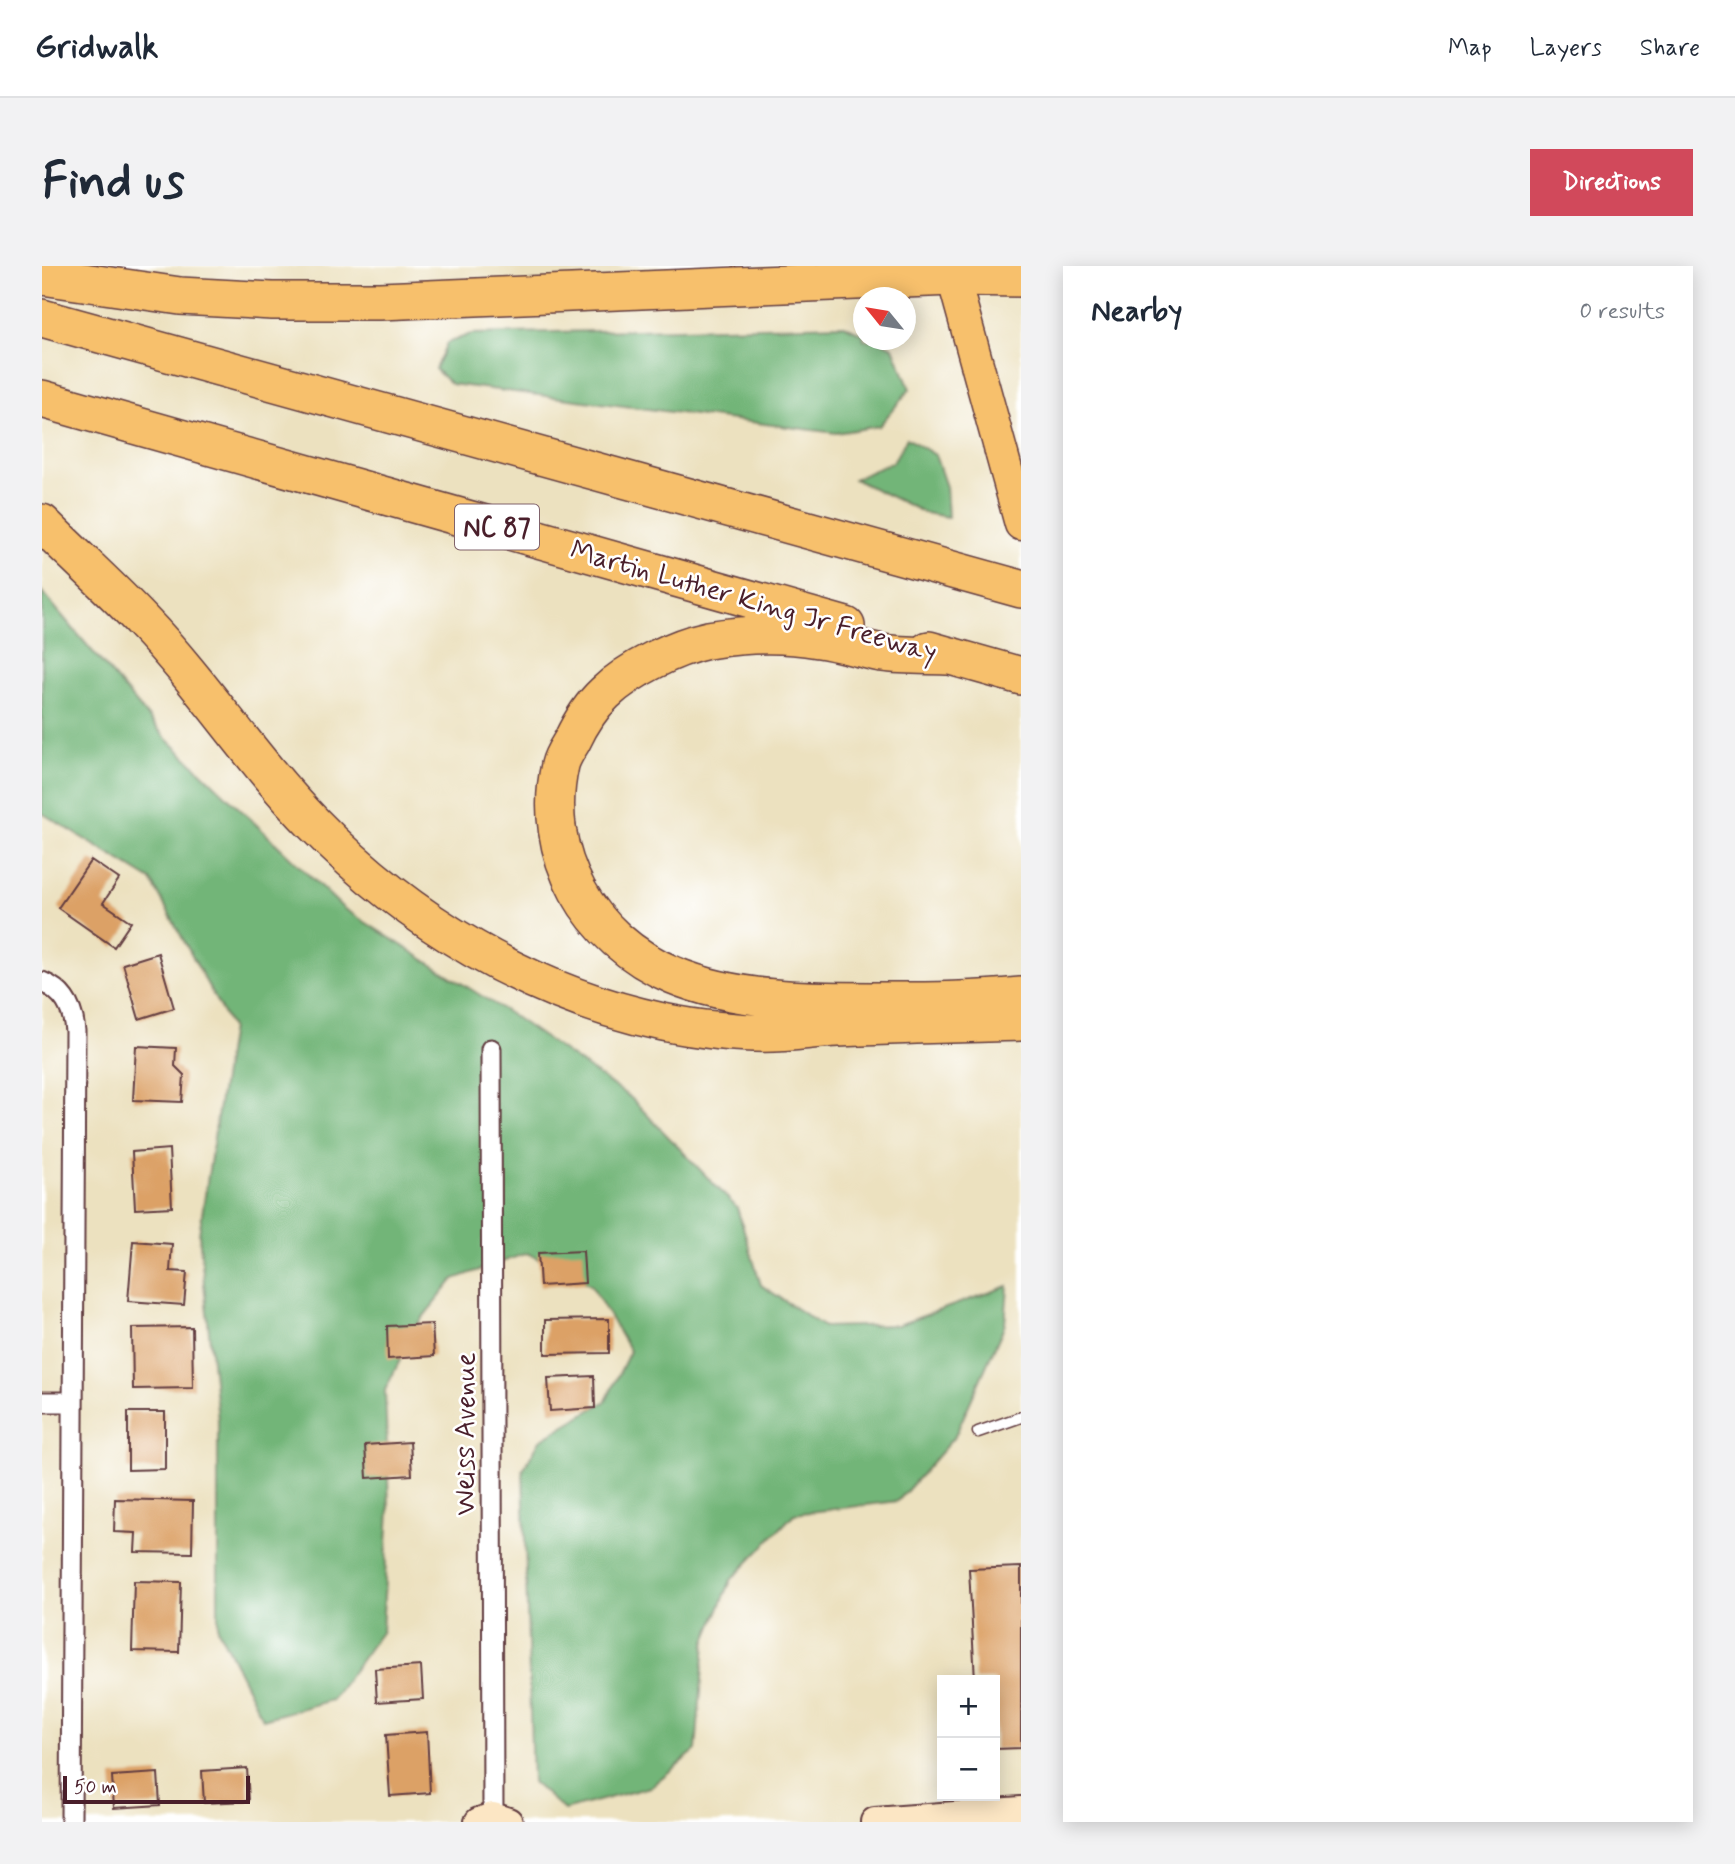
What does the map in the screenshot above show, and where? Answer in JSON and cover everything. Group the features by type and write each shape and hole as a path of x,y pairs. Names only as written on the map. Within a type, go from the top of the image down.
{"highway":[{"path":"42,276 103,287 180,296 272,301 380,301 951,272 1021,278"},
{"path":"42,318 1021,589"},
{"name":"Martin Luther King Jr Freeway","path":"42,399 1021,676"},
{"path":"42,523 144,622 313,824 400,900 502,965 554,989 612,1007 663,1022 717,1029 770,1033 1021,1022"},
{"path":"951,656 883,653 818,638 758,635 709,640 673,650 605,692 580,724 561,762 554,811 561,854 576,889 602,926 636,956 673,975 725,993 814,1001 965,1001 1021,996"}],"main road":[{"path":"951,272 1021,524"}],"street":[{"path":"42,982 53,987 65,999 74,1014 75,1031 71,1822"},
{"name":"Weiss Avenue","path":"491,1049 493,1820"},
{"path":"42,1402 73,1402"},
{"path":"875,1822 1021,1811"}],"lane":[{"path":"978,1432 1021,1417"}],"green space":[{"path":"844,325 853,329 853,350 894,350 910,389 879,426 836,433 451,384 435,369 447,343 471,334"},
{"path":"907,438 935,455 946,487 948,517 925,513 854,479 893,462"},
{"path":"42,592 165,737 343,908 510,1014 631,1098 737,1208 761,1285 824,1327 898,1325 1008,1286 1005,1324 955,1436 898,1501 794,1514 731,1580 705,1643 696,1750 650,1787 564,1810 532,1782 523,1470 540,1440 606,1401 630,1351 591,1285 527,1253 454,1279 419,1322 385,1390 389,1509 382,1631 332,1700 263,1719 218,1629 218,1420 199,1234 231,1028 151,880 42,813"}],"building":[{"path":"91,860 119,879 103,903 131,922 114,947 58,908"},
{"path":"158,953 174,1008 139,1019 123,964"},
{"path":"136,1046 176,1048 175,1066 184,1075 182,1102 133,1100"},
{"path":"169,1149 172,1207 135,1209 132,1152"},
{"path":"133,1241 172,1244 170,1271 187,1272 184,1305 128,1301"},
{"path":"583,1251 585,1283 540,1286 538,1253"},
{"path":"609,1319 609,1353 545,1354 545,1320"},
{"path":"432,1324 434,1356 388,1359 387,1326"},
{"path":"192,1327 193,1388 133,1389 132,1328"},
{"path":"594,1376 595,1408 550,1411 548,1378"},
{"path":"128,1412 165,1412 165,1469 128,1470"},
{"path":"410,1442 412,1475 367,1478 365,1445"},
{"path":"115,1499 193,1501 192,1553 135,1552 136,1533 114,1532"},
{"path":"1021,1567 1021,1748 1000,1749 1000,1675 975,1675 969,1569"},
{"path":"134,1581 181,1582 179,1652 132,1651"},
{"path":"421,1666 423,1699 377,1702 375,1669"},
{"path":"427,1732 430,1793 390,1796 386,1735"},
{"path":"247,1768 249,1801 204,1803 202,1771"},
{"path":"158,1773 160,1805 114,1808 112,1776"}]}
